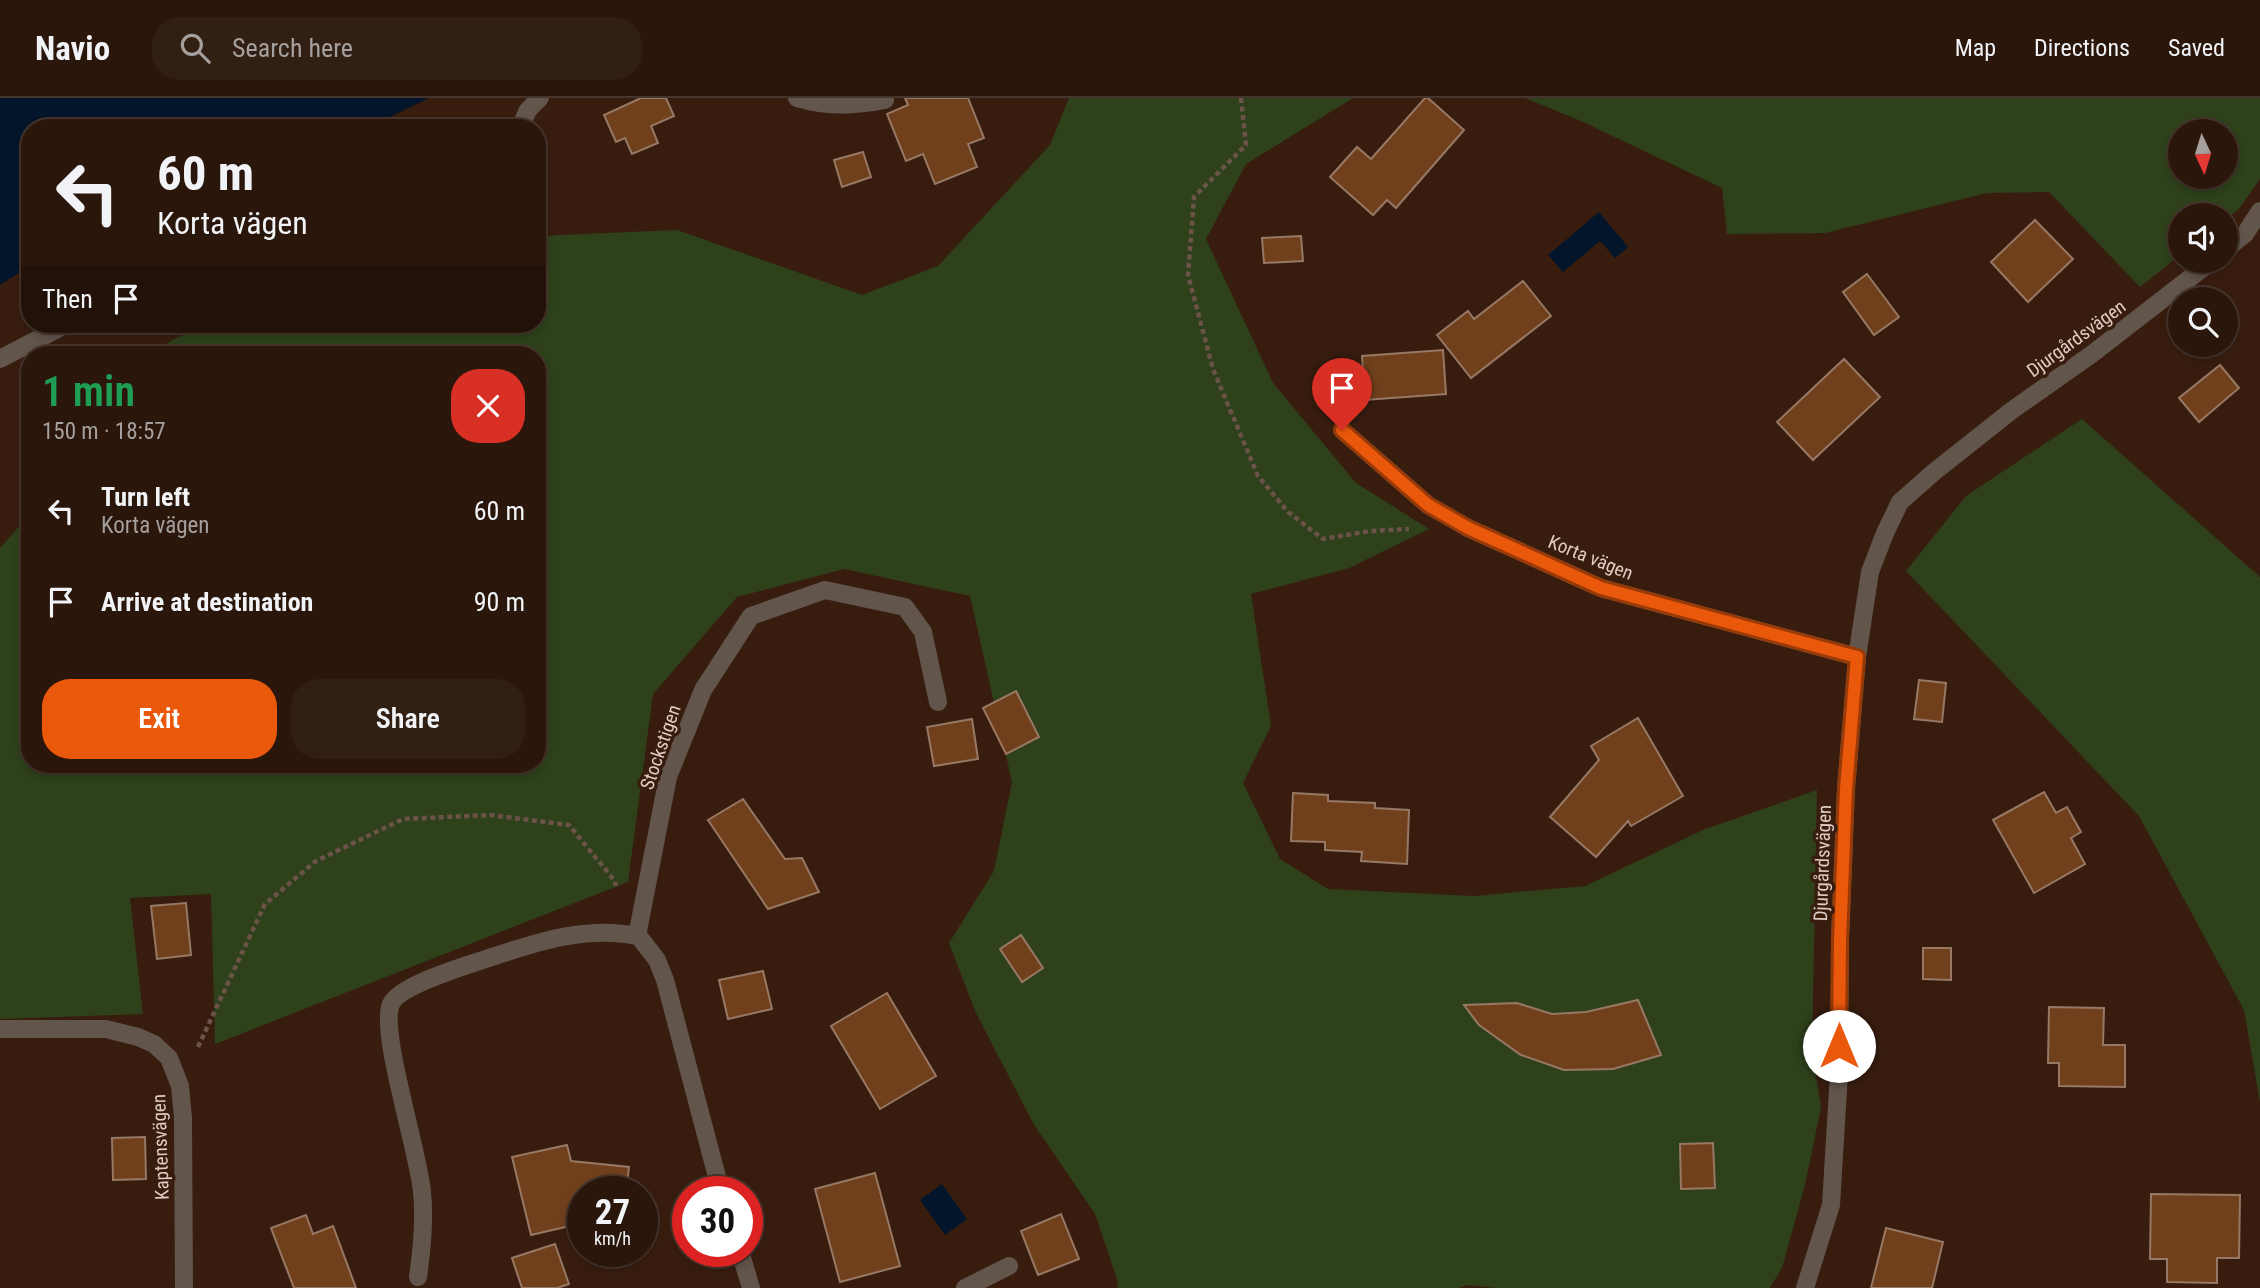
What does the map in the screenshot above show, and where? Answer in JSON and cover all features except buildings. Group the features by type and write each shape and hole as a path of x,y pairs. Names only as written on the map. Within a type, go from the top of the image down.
{"street":[{"path":"524,119 528,110 540,98"},
{"path":"797,98 819,104 855,106 886,100"},
{"path":"2238,240 2245,234 2260,211"},
{"name":"Djurgårdsvägen","path":"1805,1288 1831,1205 1839,1073 1840,940 1846,789 1857,657 1870,572 1900,502 2011,411 2092,354 2197,273"},
{"path":"25,346 50,333"},
{"path":"0,359 21,348"},
{"name":"Korta vägen","path":"1342,430 1428,505 1468,528 1601,588 1857,657"},
{"name":"Stockstigen","path":"637,936 668,778 703,690 751,616 825,590 905,607 923,632 938,702"},
{"path":"418,1277 423,1227 422,1192 418,1160 391,1041 390,1006 404,990 459,968 536,943 581,934 619,932 640,937 657,960 664,979 717,1176"},
{"name":"Kaptensvägen","path":"0,1029 106,1029 154,1044 169,1058 180,1086 183,1118 184,1288"},
{"path":"965,1288 1009,1266"},
{"path":"745,1267 751,1288"}],"path":[{"path":"1241,98 1246,145 1194,197 1188,275 1213,369 1258,476 1297,519 1324,539 1370,531 1419,529"},
{"path":"180,1086 265,904 316,861 403,819 490,815 569,825 614,880 637,936"}],"green space":[{"path":"1069,98 1353,98 1246,164 1206,239 1273,383 1356,483 1429,529 1349,568 1251,594 1271,726 1243,783 1280,859 1328,889 1474,896 1585,886 1703,830 1817,790 1812,1051 1821,1107 1805,1185 1782,1268 1770,1288 1496,1288 1468,1285 1459,1288 1117,1288 1118,1282 1095,1214 1033,1123 976,1013 949,943 994,871 1012,782 970,596 844,569 737,597 653,694 628,882 215,1044 211,894 130,898 143,1014 0,1019 0,548 21,524 21,773 546,773 546,346 163,346 188,333 546,333 546,236 677,230 862,295 938,266 1050,145"},
{"path":"1525,98 2260,98 2260,179 2238,210 2238,203 2168,203 2168,265 2140,287 2049,192 1987,193 1825,233 1727,234 1722,188 1581,121"},
{"path":"2082,419 2260,577 2260,1102 2244,1010 2139,816 1906,571 1966,496"}],"water":[{"path":"0,98 429,98 386,119 21,119 21,272 0,285"},
{"path":"1599,212 1628,247 1615,258 1600,241 1563,272 1548,255"},
{"path":"942,1184 967,1219 945,1235 920,1200"}],"route":[{"path":"1342,430 1428,505 1468,528 1601,588 1857,657 1846,789 1839,1046"}]}
